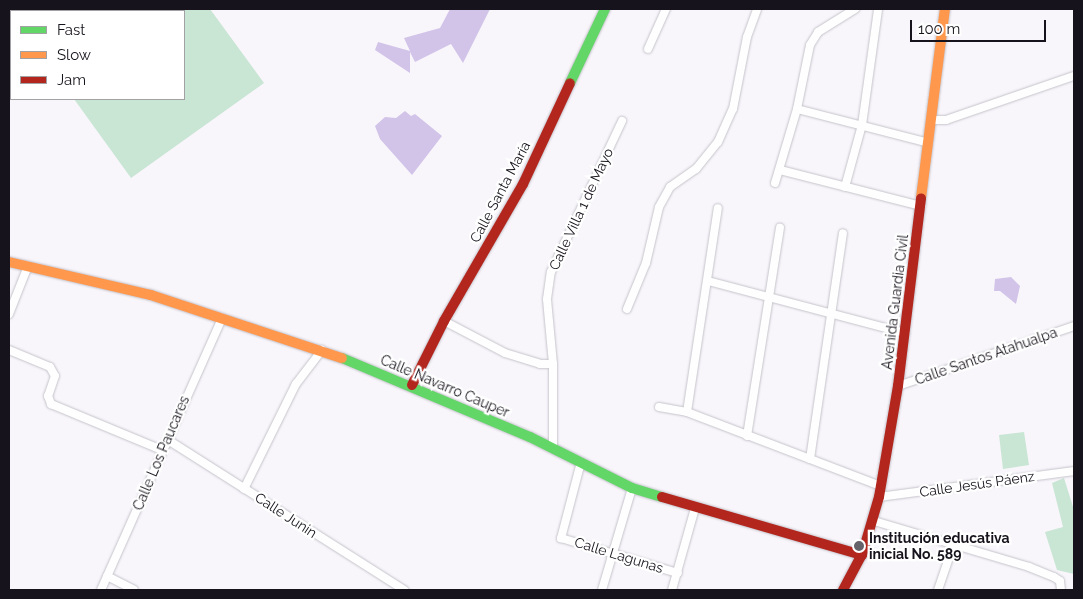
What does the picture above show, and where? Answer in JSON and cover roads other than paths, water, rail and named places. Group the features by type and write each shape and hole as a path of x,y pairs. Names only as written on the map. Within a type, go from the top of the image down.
{"street":[{"name":"Calle Santa María","path":"412,386 444,321 522,184 606,9"},
{"path":"648,49 666,9"},
{"path":"627,309 646,263 659,207 670,187 696,168 718,142 733,109 747,37 757,9"},
{"path":"775,183 797,109 810,45 818,32 855,9"},
{"path":"845,187 862,125 878,9"},
{"name":"Avenida Guardia Civil","path":"843,590 862,555 874,521 881,486 898,386 945,9"},
{"path":"932,120 946,120 1074,76"},
{"path":"797,109 929,143"},
{"name":"Calle Villa 1 de Mayo","path":"554,448 552,364 547,299 551,272 622,120"},
{"path":"780,170 921,206"},
{"path":"688,412 718,208"},
{"path":"748,436 780,228"},
{"path":"810,458 843,233"},
{"name":"Calle Navarro Cauper","path":"9,262 151,295 322,350 412,386 554,448 632,488 862,555"},
{"path":"9,314 28,266"},
{"path":"708,281 905,333"},
{"name":"Calle Los Paucares","path":"101,590 222,318"},
{"path":"444,321 505,353 541,364 552,364"},
{"name":"Calle Santos Atahualpa","path":"898,386 1074,326"},
{"path":"9,350 50,367 55,376 48,396 51,404 162,450"},
{"path":"244,488 296,384 322,350"},
{"path":"659,407 688,412 881,486"},
{"name":"Calle Junin","path":"168,440 404,590"},
{"name":"Calle Lagunas","path":"581,462 561,538 678,573"},
{"name":"Calle Jesús Páenz","path":"879,497 1074,471"},
{"path":"602,590 632,488"},
{"path":"672,590 696,508"},
{"path":"874,521 954,543 1054,576 1060,582 1061,590"},
{"path":"938,590 954,543"},
{"path":"107,576 134,590"}],"place":[{"name":"Institución educativa inicial No. 589","path":"859,546"}]}
